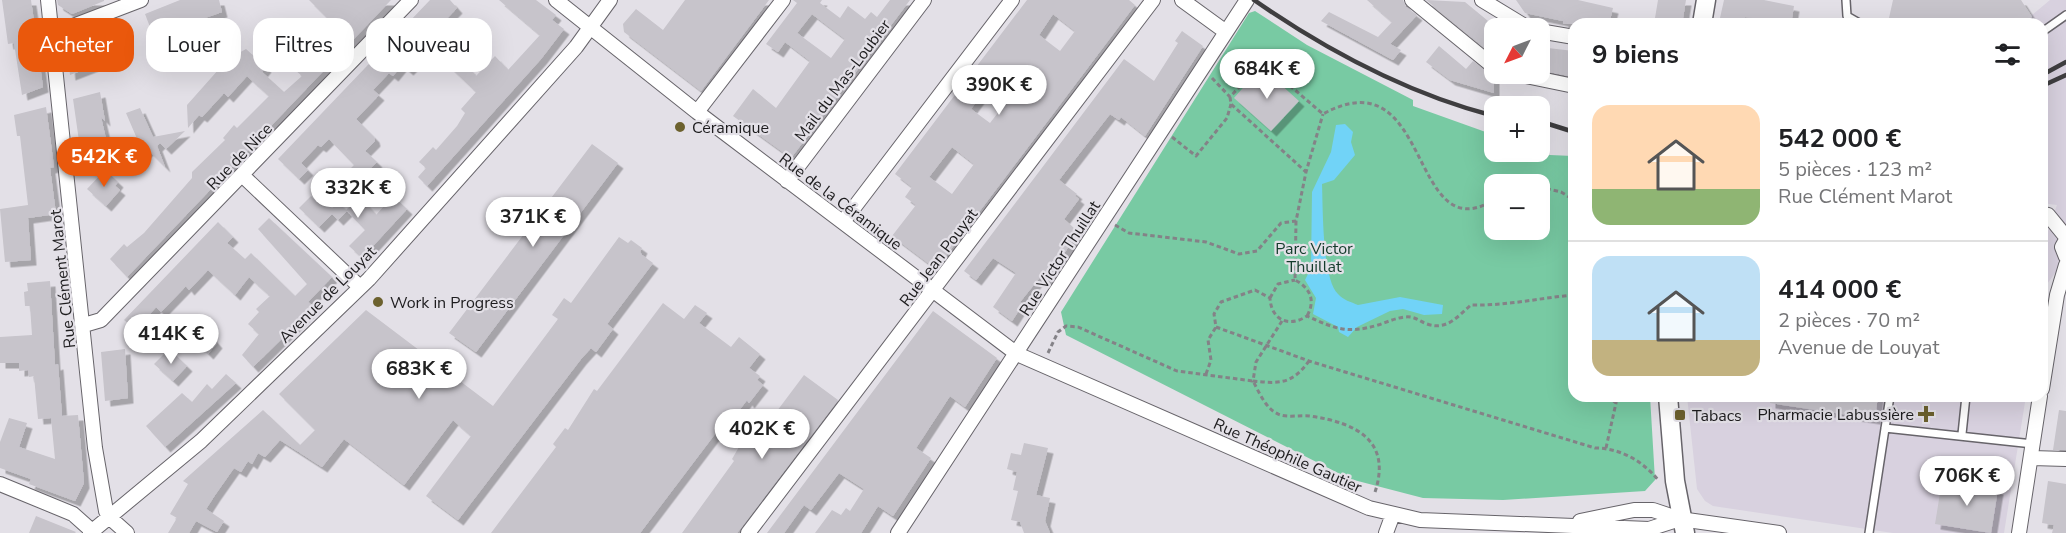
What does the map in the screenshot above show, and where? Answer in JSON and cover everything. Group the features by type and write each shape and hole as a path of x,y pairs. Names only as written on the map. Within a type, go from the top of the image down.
{"street":[{"name":"Rue Clément Marot","path":"48,0 50,18"},
{"path":"94,18 141,0"},
{"name":"Rue de Nice","path":"84,326 100,320 243,176 411,0"},
{"name":"Rue de la Céramique","path":"556,0 697,112 1017,354"},
{"name":"Avenue de Louyat","path":"91,532 201,441 360,287 471,167 590,28 610,0"},
{"path":"697,112 783,0"},
{"name":"Mail du Mas-Loubier","path":"787,181 924,0"},
{"path":"843,222 1012,0"},
{"name":"Rue Jean Pouyat","path":"748,533 1153,0"},
{"path":"1182,0 1226,32"},
{"path":"1412,0 1484,60"},
{"path":"1703,18 1706,0"},
{"path":"1488,3 1512,18"},
{"name":"Rue Victor Thuillat","path":"898,533 1244,4"},
{"path":"1550,33 1568,36"},
{"name":"Rue Clément Marot","path":"56,72 95,448 109,517"},
{"path":"1550,81 1568,85"},
{"path":"243,176 360,287"},
{"path":"2048,215 2066,238 2062,247 2066,257"},
{"path":"2048,313 2066,265"},
{"name":"Rue Théophile Gautier","path":"1017,354 1369,508 1420,520 1655,530 1682,526"},
{"path":"1668,402 1675,481 1682,526 1779,533"},
{"path":"2019,533 2039,402"},
{"path":"2032,451 2066,459"},
{"path":"0,484 73,514 91,532"},
{"name":"Rue Théophile Gautier","path":"1562,525 1634,510 1653,510 1682,526"},
{"path":"1386,533 1393,514"},
{"path":"109,517 127,533"}],"lane":[{"path":"1846,0 1847,16 1850,18"},
{"path":"2048,28 2066,15"},
{"path":"1869,533 1889,402"},
{"path":"1962,434 1965,402"},
{"path":"1885,428 1934,435 1962,434 2032,451"}],"path":[{"path":"1230,97 1255,70 1268,67 1323,114"},
{"path":"1162,129 1196,156 1227,118 1231,104 1230,97 1201,69"},
{"path":"1323,114 1349,103 1376,104 1398,120 1428,177 1450,202 1459,208 1473,209 1484,204"},
{"path":"1231,104 1306,172"},
{"path":"1295,280 1296,221 1306,172 1323,114"},
{"path":"1550,190 1568,196"},
{"path":"1103,219 1129,233 1206,242 1239,254 1257,251 1281,223 1296,221"},
{"path":"1295,280 1305,286 1312,297 1311,308 1307,316 1298,322 1282,321 1270,308 1270,298 1278,285 1295,280"},
{"path":"1206,374 1211,360 1208,340 1216,327 1214,314 1221,303 1255,290 1270,298"},
{"path":"1307,316 1338,330 1355,330 1405,317 1416,318 1428,325 1443,325 1454,322 1471,305 1503,306 1525,299 1568,295"},
{"path":"1282,321 1256,362 1253,381 1268,406 1278,415 1336,421 1358,430 1371,441 1380,458 1381,477 1369,508"},
{"path":"1042,365 1059,332 1066,326 1078,327 1177,370 1272,384 1292,380 1309,361"},
{"path":"1216,327 1309,361 1595,448 1606,448 1645,463 1660,483 1675,481"},
{"path":"1606,448 1616,403"}],"shaded area":[{"path":"2050,0 2066,0 2066,258 2048,283 2048,231 2057,205 2048,204 2048,18 2028,18"},
{"path":"1688,402 2025,402 2004,533 1893,533 1713,506 1705,501 1697,489"}],"green space":[{"name":"Parc Victor Thuillat","path":"1255,11 1307,45 1413,100 1413,106 1484,131 1484,162 1550,162 1550,155 1568,156 1568,402 1650,402 1655,480 1645,491 1503,500 1423,498 1350,479 1066,335 1061,312 1249,13"}],"water":[{"path":"1345,124 1353,132 1351,142 1355,155 1334,180 1322,184 1324,242 1333,286 1342,298 1358,305 1400,297 1443,305 1442,314 1424,315 1403,309 1390,311 1357,327 1348,337 1339,332 1338,327 1313,314 1316,298 1305,280 1311,268 1312,192 1331,152 1336,125"}],"building":[{"path":"2,0 31,0 33,18 18,18 18,69 14,43 8,44"},
{"path":"57,0 104,1 72,14 58,5"},
{"path":"180,0 219,0 222,12 205,18 147,18 145,14"},
{"path":"309,0 391,0 374,18 366,18 366,26 354,39 354,18 327,18"},
{"path":"430,0 450,0 457,8 447,18 413,18"},
{"path":"499,0 536,0 556,15 552,20 564,29 541,59 427,186 418,177 426,168 419,162 433,147 436,150 457,126 465,113 461,109 476,92 455,72 472,72 476,76 480,72 492,72 492,59 495,56 508,70 540,35"},
{"path":"685,0 769,0 701,91 624,32 623,24 636,9 663,30"},
{"path":"793,0 822,0 820,3 840,18 848,6 865,19 871,12 877,17 890,0 910,0 791,158 733,116 753,89 776,108 810,61 785,42 778,52 766,44 797,3","holes":["812,14 845,39 831,58 797,33"]},
{"path":"1027,0 1129,0 1135,5 936,269 892,236 916,205 905,197 912,187 895,174","holes":["1053,14 1075,31 1060,51 1039,35","994,78 1014,92 990,123 971,109","952,147 974,164 952,194 929,177"]},
{"path":"1367,0 1403,0 1406,7 1417,15 1390,44 1401,50 1393,60 1321,21 1329,12 1378,37 1392,22"},
{"path":"1426,0 1465,2 1484,18 1484,47"},
{"path":"1516,0 1578,0 1613,8 1610,18 1568,18 1568,24 1563,24 1563,21 1525,13"},
{"path":"1658,0 1686,0 1683,18 1655,18"},
{"path":"1724,0 1764,0 1794,6 1792,18 1720,18"},
{"path":"1893,0 2021,0 2032,17 2030,18 1889,18"},
{"path":"1182,31 1203,46 1145,136 1121,117 1119,120 1110,114 1059,180 1077,194 1075,196 1079,199 1064,219 1078,232 1047,280 1041,276 1020,302 1023,304 1012,321 993,307 1016,273 993,258 976,280 964,271 1124,59 1154,81 1178,43 1175,41"},
{"path":"1439,46 1466,69 1473,61 1484,69 1484,84 1494,84 1494,93 1450,80 1426,62"},
{"path":"1550,48 1568,50 1568,76 1550,72"},
{"path":"246,49 253,55 253,72 262,72 284,92 302,76 297,72 322,72 127,277 110,259 124,244 127,247 144,233 192,178 192,172 225,140 223,138 234,125 237,128 269,96 247,76 228,97 224,93 202,117 199,115 188,128 187,105 216,72 241,72 241,52"},
{"path":"366,67 366,72 396,72 393,76 389,73 373,90 379,95 356,119 374,137 375,141 365,151 377,162 356,182 347,172 354,165 329,139 321,147 318,145 301,163 308,170 299,179 278,159"},
{"path":"18,72 41,72 43,87 22,95"},
{"path":"1256,73 1262,79 1268,73 1299,101 1271,131 1234,98"},
{"path":"100,92 105,121 101,117 108,148 102,149 104,156 82,162 73,99"},
{"path":"46,107 54,167 50,168 56,214 28,218 31,260 5,262 0,209 28,205 20,136 17,136 14,115"},
{"path":"140,108 153,137 185,131 166,149 160,143 157,146 165,167 148,150 142,156 128,143 138,141 126,113"},
{"path":"592,144 618,163 476,352 449,333"},
{"path":"105,170 118,182 115,186 120,190 106,206 87,189"},
{"path":"311,196 317,202 321,198 332,208 338,202 346,210 360,197 376,215 393,196 407,209 362,258 349,246 365,230 347,211 338,220 332,214 319,227 299,208"},
{"path":"269,218 332,277 308,302 314,307 253,367 242,355 259,334 248,324 259,312 256,309 270,296 249,277 235,295 208,270 189,290 186,286 161,312 156,307 136,330 124,320 218,222 233,237 227,243 245,259 251,253 295,296 307,284 258,229"},
{"path":"619,237 628,243 631,240 642,248 640,252 642,255 653,263 607,324 613,329 596,352 591,348 581,359 458,520 426,496 471,436 453,420 404,485 344,439 322,467 280,440 265,457 258,453 252,464 248,461 241,472 234,468 215,495 206,509 224,521 217,532 196,521 189,533 168,533 177,518 170,514 188,484 183,481 263,410 300,445 315,430 279,394 366,310 493,406 558,319 552,315 564,298 571,303"},
{"path":"50,281 55,365 58,364 62,416 78,415 84,483 75,501 29,484 31,479 0,468 0,442 9,418 27,423 19,447 55,459 51,418 38,419 34,376 29,377 28,370 19,371 19,363 0,363 0,337 32,335 30,306 25,306 24,292 28,291 27,283"},
{"path":"663,303 684,319 695,305 707,313 699,323 731,347 739,337 760,354 749,368 760,376 757,380 763,385 749,403 747,400 722,433 718,430 640,533 491,533 556,447 553,444 565,428 568,430 594,389 597,391"},
{"path":"933,311 997,358 965,407 950,396 916,448 931,458 893,516 878,506 861,533 815,533 832,510 841,515 846,508 850,511 864,489 839,473 811,510 804,505 784,533 767,533"},
{"path":"206,330 217,343 208,354 196,342"},
{"path":"125,349 128,398 105,401 101,352"},
{"path":"169,349 187,366 173,381 154,364"},
{"path":"226,374 236,383 165,447 146,426 182,393 192,402 207,384 212,389"},
{"path":"804,375 838,400 737,533 682,533 734,461 732,459 739,447 722,433 759,428 762,430 765,427 779,425 771,419"},
{"path":"1770,402 1877,402 1875,419"},
{"path":"2059,410 2066,411 2066,450 2053,450"},
{"path":"1024,443 1048,448 1036,495 1050,498 1045,521 1050,533 1024,533 1020,522 1011,520 1018,491 1013,490 1017,472 1007,469 1011,453 1021,455"},
{"path":"1942,481 1998,489 1991,533 1935,524"},
{"path":"2048,481 2066,484 2066,533 2052,533 2054,525 2042,523"},
{"path":"36,516 76,532 29,533"}],"railway":[{"path":"1254,0 1310,36 1369,68 1431,96 1484,113"},
{"path":"2048,72 2066,62"},
{"path":"2048,83 2066,75"},
{"path":"1550,124 1568,130"}],"place":[{"name":"Céramique","path":"680,127"},
{"name":"Work in Progress","path":"378,302"},
{"name":"Pharmacie Labussière","path":"1926,414"},
{"name":"Tabacs","path":"1680,415"}]}
